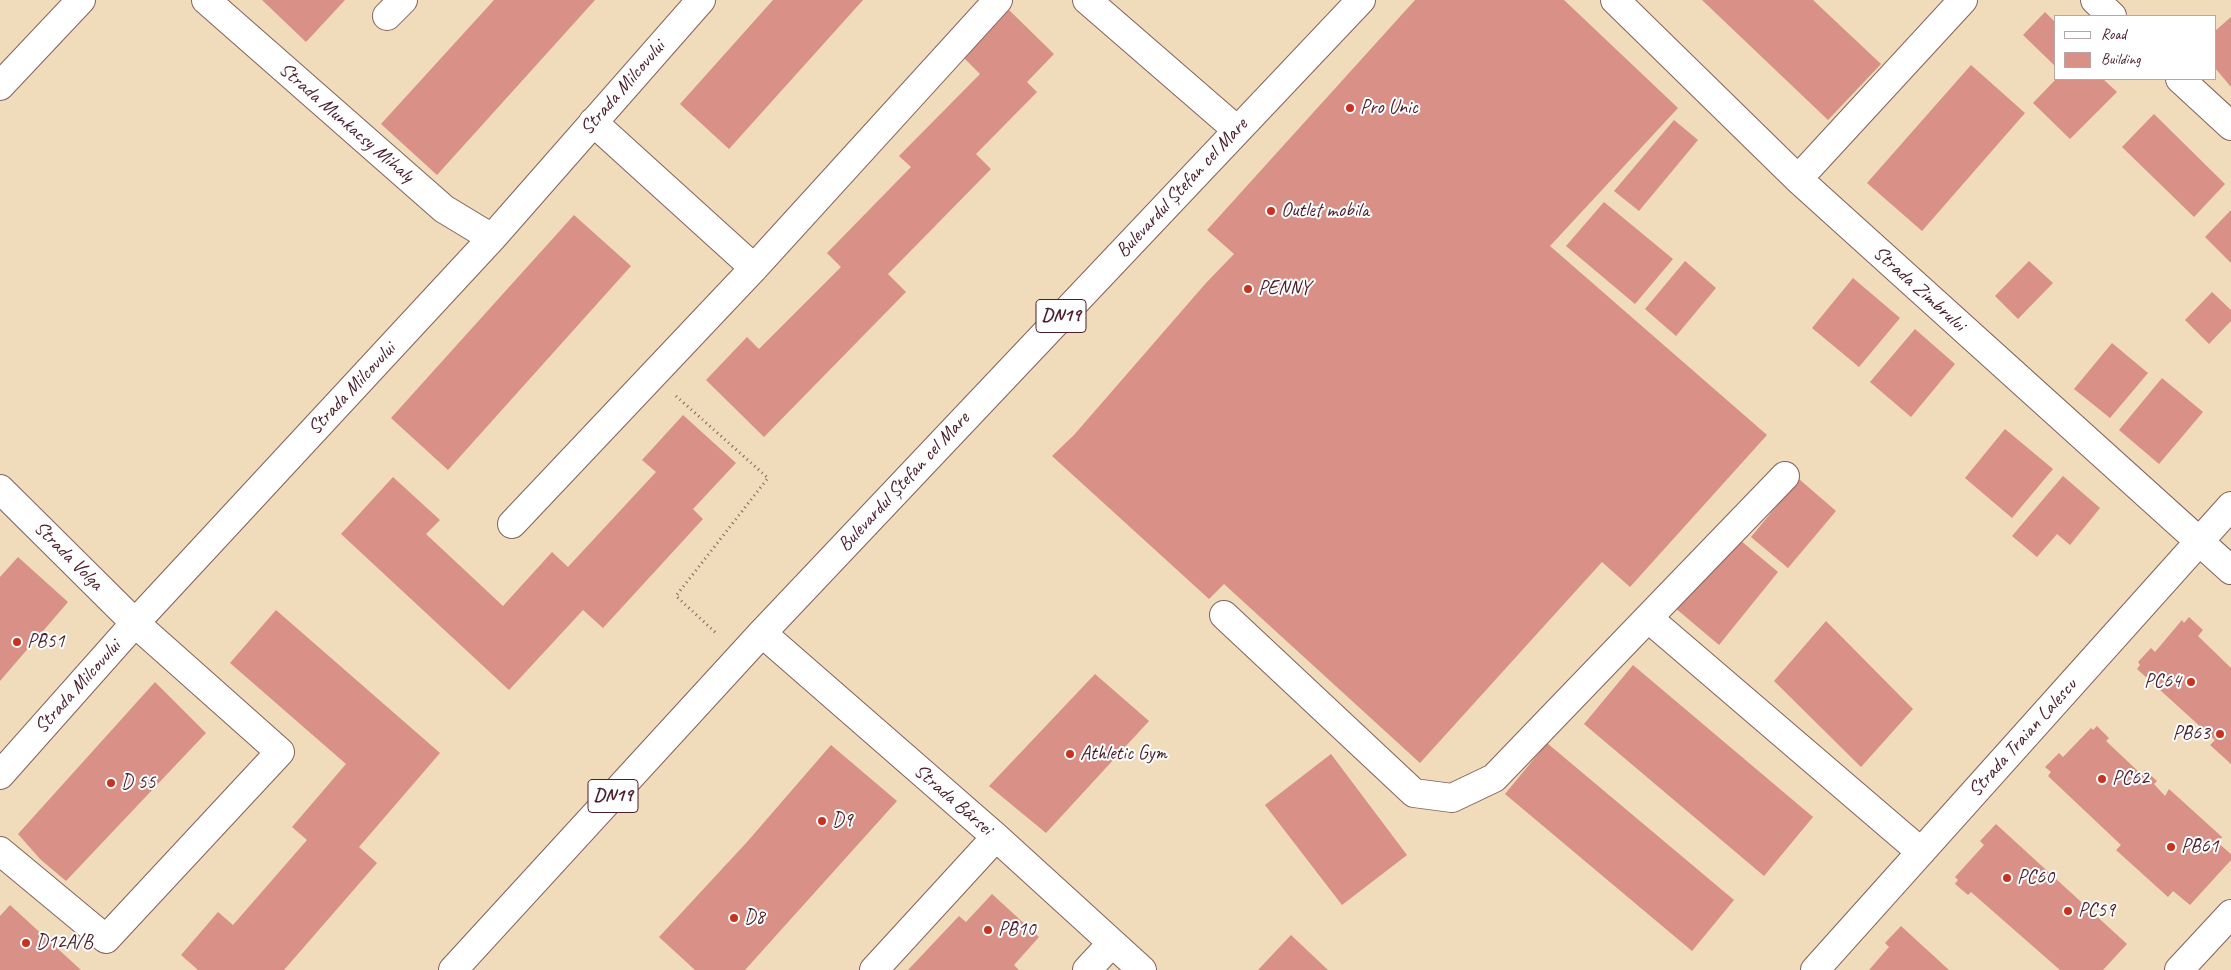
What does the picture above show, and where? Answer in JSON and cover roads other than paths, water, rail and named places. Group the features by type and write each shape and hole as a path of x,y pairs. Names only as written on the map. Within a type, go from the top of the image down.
{"street":[{"path":"0,86 81,0"},
{"name":"Strada Munkacsy Mihaly","path":"206,0 444,209 492,238"},
{"name":"Strada Milcovului","path":"0,775 135,623 492,238 700,0"},
{"path":"512,524 754,268 998,0"},
{"path":"1087,0 1237,130"},
{"name":"Bulevardul Ștefan cel Mare","path":"453,970 762,633 1361,0"},
{"name":"Strada Zimbrului","path":"1615,0 1798,179 2231,570"},
{"path":"1798,179 1963,0"},
{"path":"2095,0 2111,15"},
{"path":"2181,80 2231,126"},
{"path":"592,122 754,268"},
{"path":"1224,616 1414,793 1452,798 1494,778 1784,476"},
{"name":"Strada Volga","path":"0,489 135,623 280,752 106,939 0,851"},
{"name":"Strada Traian Lalescu","path":"1815,970 2231,506"},
{"path":"1648,618 1921,852"},
{"name":"Strada Bârsei","path":"762,633 996,838 1142,970"},
{"path":"874,970 996,838"},
{"path":"2179,970 2231,914"},
{"path":"1087,970 1112,943"}],"place":[{"name":"Pro Unic","path":"1350,108"},
{"name":"Outlet mobila","path":"1271,211"},
{"name":"PENNY","path":"1248,289"},
{"name":"PB51","path":"17,642"},
{"name":"PC64","path":"2191,682"},
{"name":"PB63","path":"2220,734"},
{"name":"Athletic Gym","path":"1070,754"},
{"name":"PC62","path":"2102,779"},
{"name":"D 55","path":"111,783"},
{"name":"D9","path":"822,821"},
{"name":"PB61","path":"2171,847"},
{"name":"PC60","path":"2007,878"},
{"name":"PC59","path":"2068,911"},
{"name":"D8","path":"734,918"},
{"name":"PB10","path":"988,930"},
{"name":"D12A/B","path":"26,943"}]}
